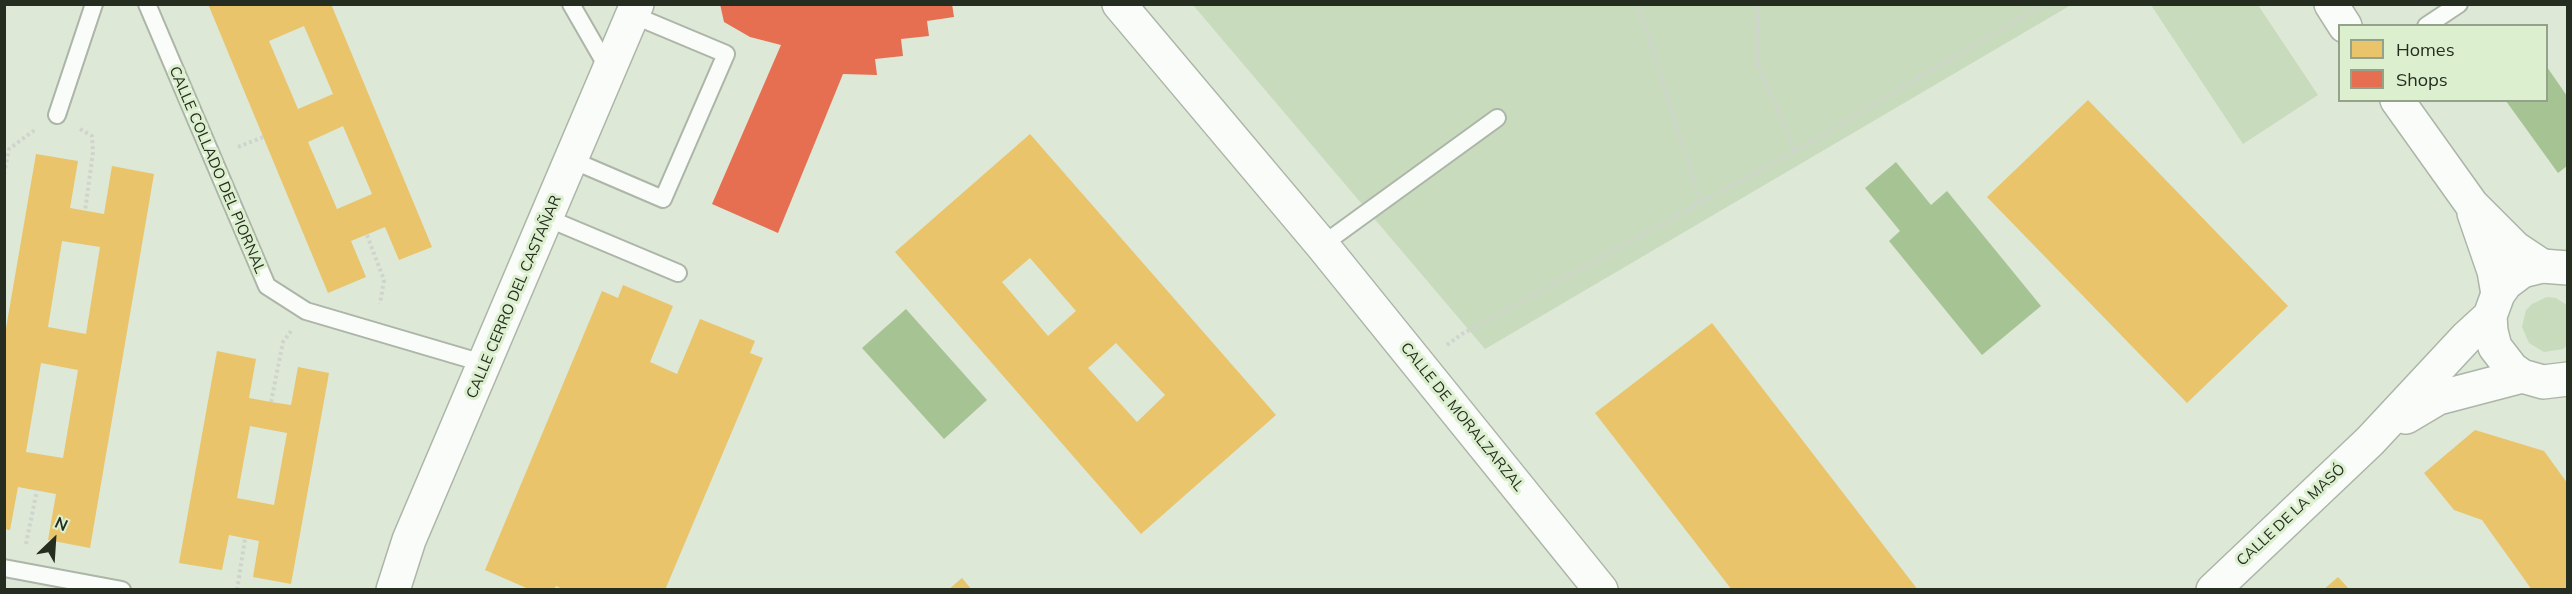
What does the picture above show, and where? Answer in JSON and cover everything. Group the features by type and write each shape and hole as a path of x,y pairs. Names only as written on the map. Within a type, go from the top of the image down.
{"street":[{"name":"CALLE DE MORALZARZAL","path":"1119,4 1322,245 1601,590"},
{"path":"2331,4 2344,24"},
{"name":"CALLE CERRO DEL CASTAÑAR","path":"393,590 410,540 635,10"},
{"path":"2398,102 2472,205 2515,248 2555,267"},
{"path":"2472,205 2494,271 2491,330 2495,348 2503,360 2550,382"},
{"name":"CALLE DE LA MASÓ","path":"2213,590 2370,441 2466,338 2494,305 2506,284 2522,272 2555,267"},
{"name":"CALLE DE LA MASÓ","path":"2370,441 2438,398 2550,382"}],"lane":[{"path":"57,114 94,4"},
{"name":"CALLE COLLADO DEL PIORNAL","path":"147,4 267,286 306,312 486,364"},
{"path":"571,4 610,71"},
{"path":"2429,24 2459,4"},
{"path":"572,160 663,199 726,54 635,10"},
{"path":"1322,245 1497,118"},
{"path":"547,218 678,273"},
{"path":"13,570 122,590"}],"path":[{"path":"1638,4 1701,204"},
{"path":"1758,4 1758,65 1796,151"},
{"path":"1420,365 1462,334 1796,151 2044,4"},
{"path":"4,174 9,149 57,114 92,136 93,152 86,211"},
{"path":"367,235 384,280 375,332"},
{"path":"271,402 283,342 306,312"},
{"path":"13,570 37,490"},
{"path":"237,590 245,538"}],"shaded area":[{"path":"1193,5 2071,5 1485,349"},
{"path":"2151,5 2258,5 2318,95 2243,144"},
{"path":"2548,68 2567,96 2567,166 2558,173 2507,102 2548,102"},
{"path":"1896,162 1931,205 1947,191 2041,306 1982,355 1889,241 1900,231 1865,188"},
{"path":"2547,297 2556,298 2567,305 2567,345 2563,349 2544,352 2529,343 2522,327 2526,310 2532,304"},
{"path":"906,309 987,400 944,439 862,348"}],"building: Homes":[{"path":"208,4 331,4 432,247 399,260 385,227 351,241 366,277 328,293","holes":["304,26 333,94 298,109 269,41","343,126 372,194 337,209 308,142"]},
{"path":"2088,100 2288,306 2187,403 1987,197"},
{"path":"1030,134 1276,415 1141,534 895,252","holes":["1030,258 1076,311 1048,336 1002,282","1116,343 1165,395 1137,422 1088,368"]},
{"path":"36,154 78,161 70,208 104,214 112,166 154,174 90,548 48,540 56,494 18,487 10,530 4,529 4,340","holes":["62,241 100,247 86,334 48,327","41,363 78,370 63,458 26,452"]},
{"path":"623,285 673,306 650,362 677,374 700,319 755,341 750,353 763,358 665,590 565,590 556,586 554,590 531,590 485,570 602,291 618,298"},
{"path":"1712,323 1918,590 1732,590 1595,413"},
{"path":"217,351 256,359 249,398 291,405 298,367 329,373 291,584 253,577 259,541 229,535 222,570 179,563","holes":["250,426 287,433 274,505 237,498"]},
{"path":"2475,430 2544,451 2568,484 2568,590 2532,590 2482,520 2454,510 2424,473"},
{"path":"2338,577 2350,590 2323,590"},
{"path":"962,578 972,590 948,590"}],"building: Shops":[{"path":"720,4 952,4 954,17 927,21 929,36 901,39 903,56 875,59 877,75 843,74 778,233 712,204 781,45 750,37 724,22"}]}
